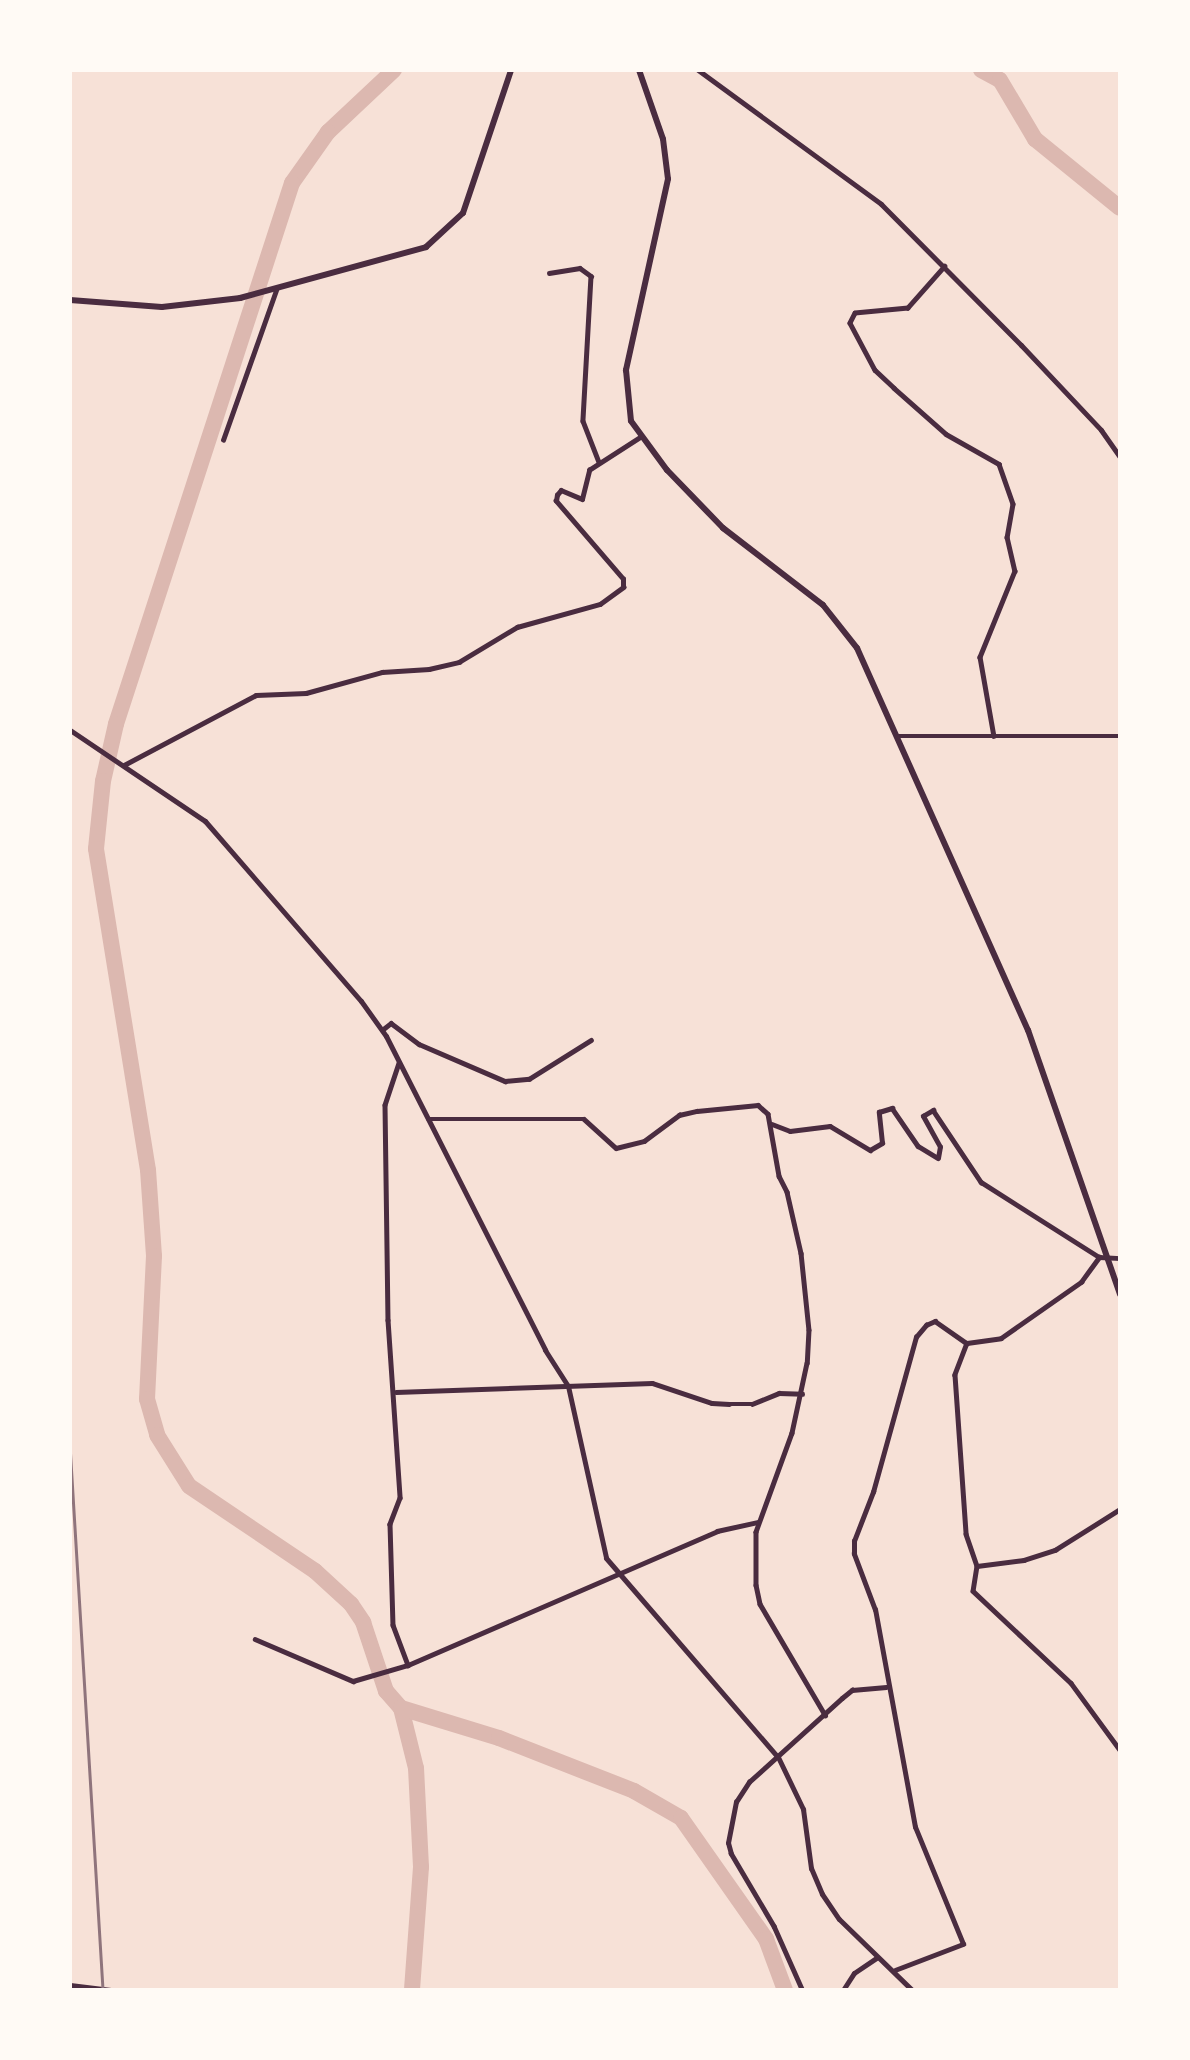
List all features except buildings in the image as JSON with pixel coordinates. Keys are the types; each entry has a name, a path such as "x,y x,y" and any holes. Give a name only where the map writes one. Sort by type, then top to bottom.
{"main road":[{"path":"70,300 162,307 240,298 407,256 453,227 463,213 511,70"},
{"path":"639,70 663,139 667,179 626,370 627,404 640,437 723,528 835,616 857,648 1028,1030 1120,1294"}],"street":[{"path":"698,70 881,204 1087,414 1120,457"},
{"path":"945,267 908,308 855,313 850,323 875,370 894,388 946,434 999,464 1013,504 1007,537 1015,571 980,657 980,678 990,696 994,736"},
{"path":"550,273 580,268 590,276 583,421 599,462"},
{"path":"223,440 274,290"},
{"path":"121,764 256,695 306,693 382,672 429,669 459,662 517,626 600,604 623,587 623,579 556,500 561,490 582,499 589,470 640,437"},
{"path":"70,730 205,821 382,1030 545,1350 568,1386 606,1558 778,1757 803,1809 811,1868 822,1894 876,1958 895,1970 912,1990"},
{"path":"898,736 1120,736"},
{"path":"382,1030 391,1023 419,1044 505,1082 529,1079 591,1040"},
{"path":"399,1062 384,1118 388,1320 396,1392 400,1498 390,1524 393,1625 408,1665"},
{"path":"428,1119 584,1119 615,1148 645,1141 680,1115 697,1111 758,1105 772,1124 779,1175 787,1192 807,1297 808,1352 802,1394 758,1522 756,1585 760,1604 825,1715"},
{"path":"772,1124 790,1131 830,1126 870,1150 883,1143 879,1112 892,1108 918,1146 939,1158 940,1147 923,1116 933,1110 981,1182 1099,1257 1109,1260 1120,1258"},
{"path":"895,1970 963,1944 915,1827 895,1711 886,1687 876,1610 854,1554 854,1541 873,1492 916,1337 935,1321 967,1343 1001,1338 1051,1307 1082,1282 1099,1257"},
{"path":"967,1343 956,1376 966,1534 977,1566 973,1591 983,1604 1038,1649 1071,1684 1120,1750"},
{"path":"396,1392 652,1383 712,1403 752,1404 779,1393 802,1394"},
{"path":"977,1566 1024,1560 1055,1550 1120,1509"},
{"path":"255,1639 343,1680 370,1675 408,1665 717,1531 758,1522"},
{"path":"802,1990 774,1927 740,1873 728,1843 741,1792 852,1690 886,1687"},
{"path":"843,1990 854,1973 876,1958"},
{"path":"70,1985 111,1990"}],"waterway":[{"path":"394,70 328,132 292,183 116,724 103,781 96,849 148,1170 154,1256 147,1399 157,1435 189,1486 315,1571 351,1604 363,1622 386,1691 401,1708 416,1768 421,1867 412,1990"},
{"path":"981,70 1000,80 1035,139 1120,208"},
{"path":"401,1708 499,1738 634,1791 681,1818 766,1939 785,1990"}],"railway":[{"path":"70,1445 103,1990"}]}
